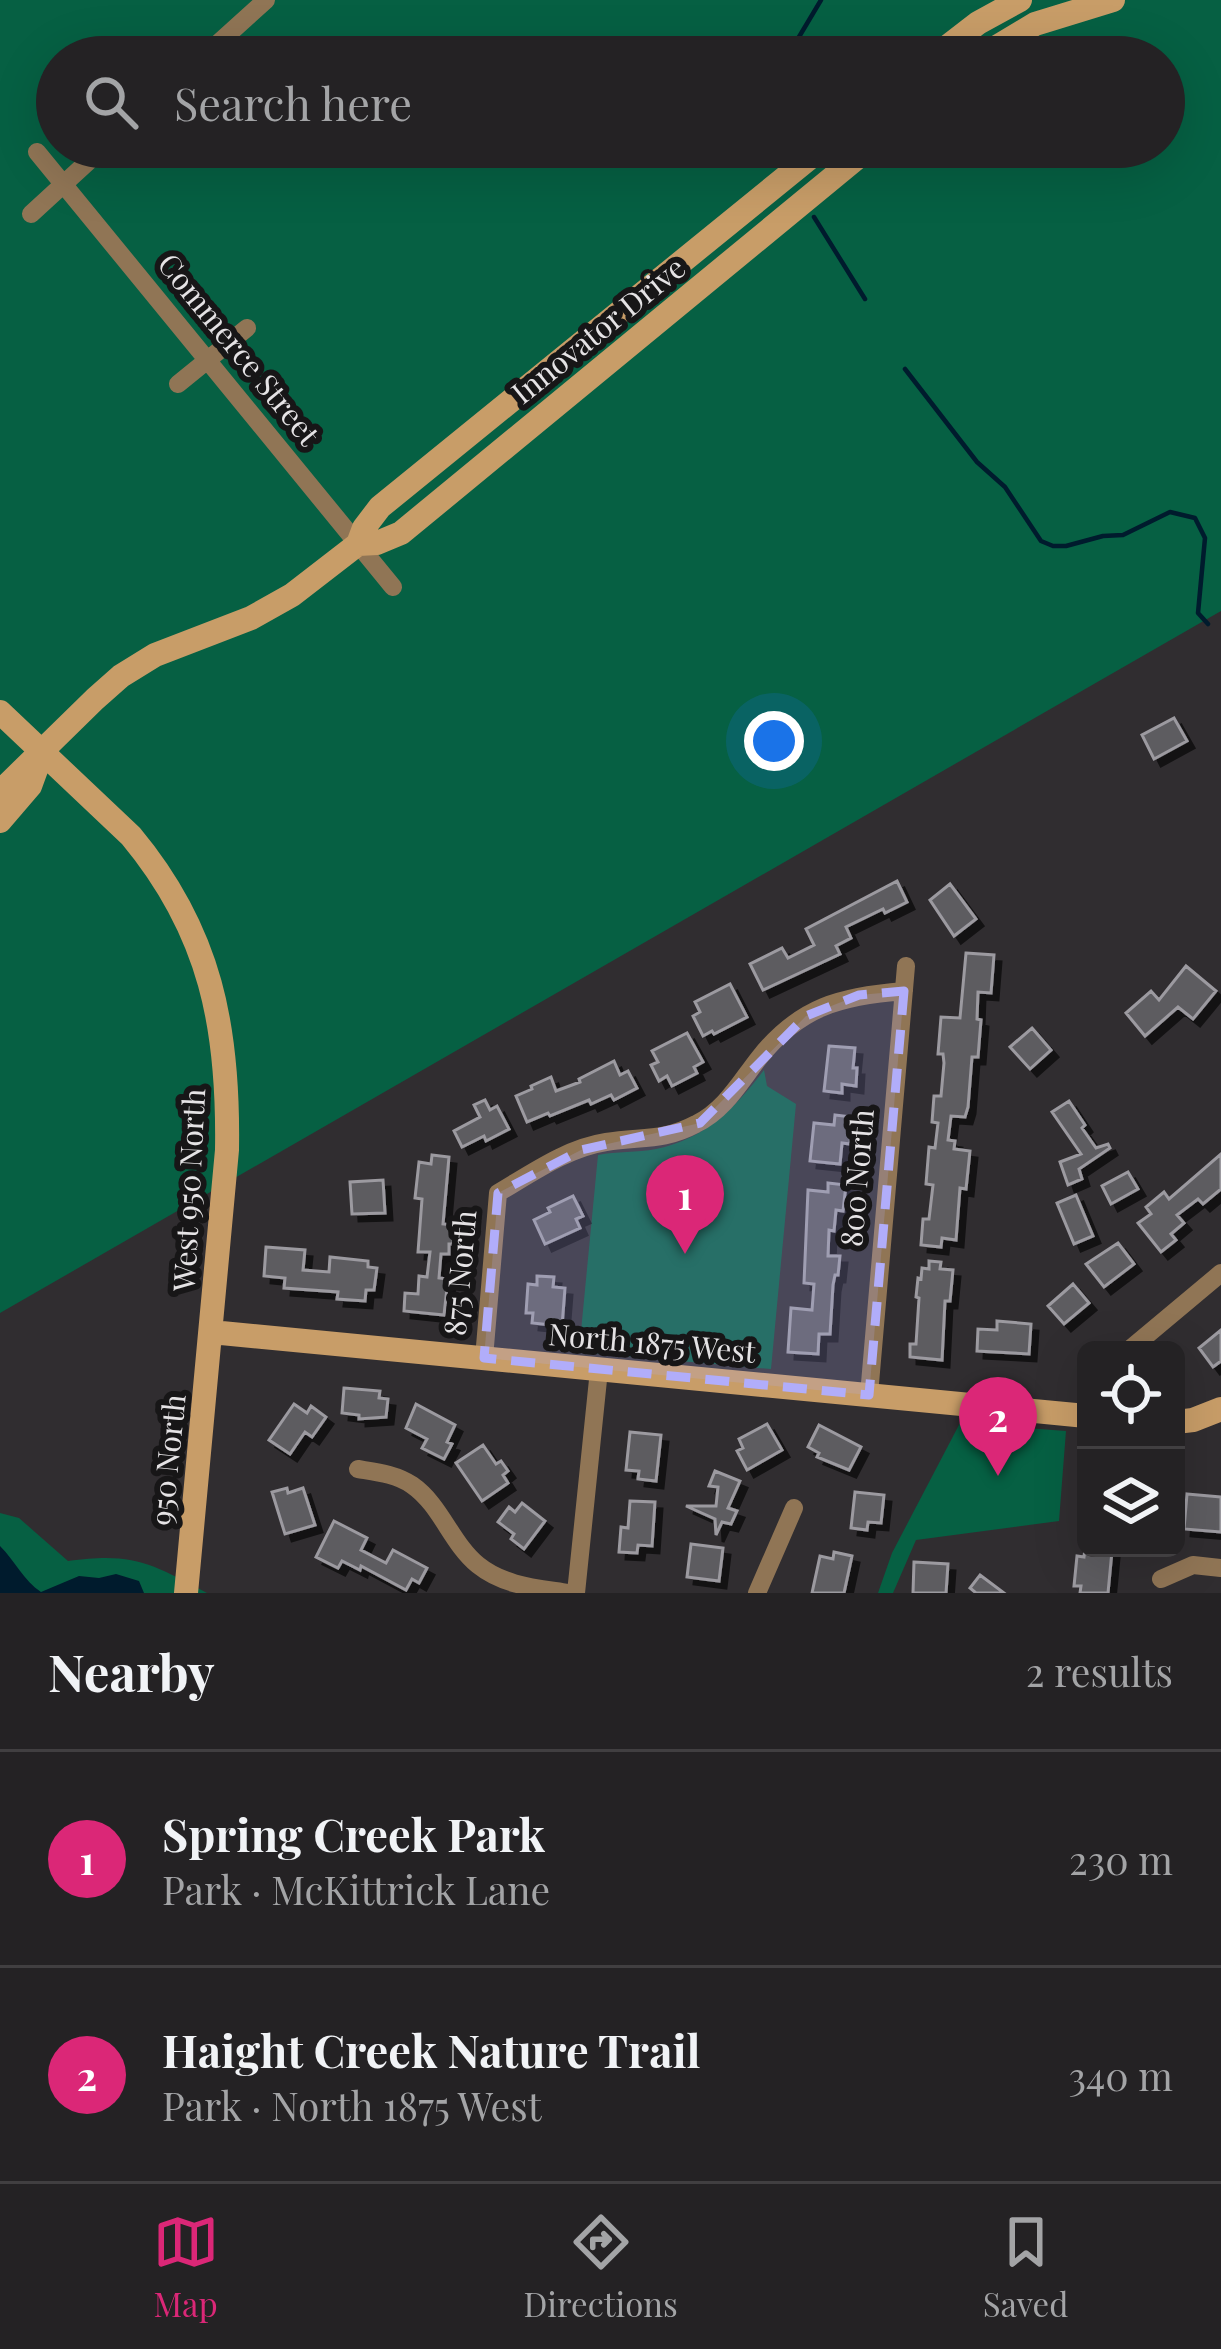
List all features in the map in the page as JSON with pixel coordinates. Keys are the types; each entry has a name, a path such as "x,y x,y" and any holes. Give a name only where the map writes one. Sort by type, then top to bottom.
{"main road":[{"path":"961,36 1020,0"},
{"path":"1016,36 1035,25 1113,0"},
{"name":"Innovator Drive","path":"0,792 94,699 136,666 176,645 234,626 311,581 358,544 368,520 380,507 797,168"},
{"name":"Innovator Drive","path":"358,544 377,543 401,533 845,168"},
{"name":"West 950 North","path":"0,712 147,855 196,942 225,1051 227,1129 212,1332"},
{"name":"Innovator Drive","path":"0,821 29,786 41,753"},
{"name":"North 1875 West","path":"212,1332 1077,1415"},
{"name":"950 North","path":"186,1593 212,1332"},
{"path":"1185,1421 1221,1409"}],"street":[{"path":"226,36 266,0"},
{"name":"Commerce Street","path":"50,168 393,587"},
{"path":"31,214 81,168"},
{"path":"178,384 247,328"},
{"name":"800 North","path":"869,1395 906,966"},
{"name":"875 North","path":"484,1358 498,1193 581,1150 607,1142 648,1140 700,1123 722,1106 782,1034 806,1016 859,994 904,991"},
{"path":"1140,1341 1221,1273"},
{"path":"358,1469 411,1484 429,1500 476,1564 494,1576 518,1585 572,1593 599,1370"},
{"path":"757,1593 794,1508"},
{"path":"1161,1579 1193,1565 1221,1568"}],"highlighted area":[{"path":"904,991 869,1395 484,1358 498,1193 581,1150 700,1123 806,1016 859,995"}],"green space":[{"path":"0,0 1221,0 1221,611 0,1313"},
{"path":"764,1070 767,1086 796,1104 771,1369 579,1352 598,1155 656,1149 689,1138 730,1109"},
{"path":"960,1423 1066,1431 1059,1521 916,1540 893,1593 878,1593 892,1553"},
{"path":"0,1513 19,1518 68,1561 141,1562 207,1593 0,1593"}],"water":[{"path":"0,1546 41,1592 79,1576 116,1574 139,1581 144,1593 0,1593"}],"building":[{"path":"1174,718 1187,741 1154,759 1142,735"},
{"path":"897,881 907,902 846,927 851,938 836,946 840,954 763,990 750,964 782,948 788,958 814,945 806,929"},
{"path":"950,884 976,919 954,936 930,900"},
{"path":"966,953 994,955 991,993 978,992 978,1057 972,1057 968,1107 965,1117 951,1116 948,1140 955,1141 954,1149 970,1151 966,1189 960,1188 956,1240 942,1238 941,1247 921,1245 933,1185 926,1184 929,1147 935,1148 938,1123 932,1122 934,1096 941,1096 944,1063 943,1054 938,1054 941,1017 960,1018"},
{"path":"1186,966 1216,991 1193,1019 1178,1007 1145,1036 1126,1013 1151,991 1159,1000"},
{"path":"730,984 747,1017 703,1036 693,1016 700,1012 695,1002"},
{"path":"1032,1028 1051,1050 1030,1069 1010,1047"},
{"path":"687,1033 703,1062 694,1067 697,1073 672,1086 667,1076 659,1081 651,1065 658,1062 652,1051"},
{"path":"829,1046 855,1048 856,1086 842,1084 842,1093 824,1091"},
{"path":"614,1061 620,1075 628,1071 637,1088 614,1100 611,1095 591,1104 589,1100 527,1122 516,1096 551,1077 556,1091"},
{"path":"485,1100 490,1110 497,1106 509,1129 462,1147 454,1131 480,1117 474,1105"},
{"path":"1069,1101 1096,1148 1108,1144 1110,1148 1079,1169 1082,1179 1068,1185 1060,1162 1081,1154 1052,1112"},
{"path":"835,1115 852,1117 850,1144 842,1143 840,1164 810,1161 814,1123 834,1125"},
{"path":"1221,1154 1221,1189 1203,1204 1198,1199 1177,1215 1184,1223 1171,1234 1176,1240 1161,1252 1138,1223 1151,1214 1146,1207 1164,1192 1169,1199"},
{"path":"432,1155 449,1157 443,1224 454,1225 449,1254 441,1254 439,1278 448,1279 444,1315 404,1311 405,1293 418,1294 419,1276 427,1277 430,1252 418,1252 422,1199 415,1198 419,1162 431,1164"},
{"path":"1128,1172 1138,1189 1111,1204 1102,1186"},
{"path":"383,1180 385,1213 352,1214 350,1182"},
{"path":"828,1183 846,1185 843,1211 836,1210 834,1231 829,1230 828,1256 840,1256 830,1334 819,1334 818,1354 788,1352 791,1308 812,1310 814,1284 804,1283 808,1190 828,1192"},
{"path":"1076,1195 1093,1236 1074,1244 1057,1203"},
{"path":"573,1196 583,1216 576,1219 580,1228 545,1244 534,1220"},
{"path":"1118,1243 1134,1264 1104,1287 1086,1264"},
{"path":"266,1247 305,1250 303,1270 329,1272 330,1257 368,1261 368,1267 377,1268 374,1290 366,1290 365,1301 337,1299 338,1292 284,1288 285,1278 264,1276"},
{"path":"929,1261 941,1262 940,1269 953,1270 950,1301 945,1301 942,1360 910,1357 910,1344 916,1344 918,1278 922,1268 929,1269"},
{"path":"537,1276 554,1277 553,1287 565,1288 562,1326 532,1323 533,1313 526,1313 528,1284 537,1285"},
{"path":"1073,1284 1089,1303 1064,1324 1048,1306"},
{"path":"997,1321 1031,1324 1029,1354 977,1351 978,1329 997,1330"},
{"path":"1221,1330 1221,1361 1213,1367 1199,1348"},
{"path":"344,1388 380,1391 379,1398 388,1399 386,1417 359,1419 359,1415 342,1413"},
{"path":"294,1404 307,1413 311,1406 326,1417 312,1437 305,1432 290,1454 269,1440"},
{"path":"416,1404 455,1425 444,1459 422,1448 427,1439 406,1428"},
{"path":"767,1424 782,1450 747,1470 737,1451 743,1448 739,1439"},
{"path":"819,1425 861,1447 849,1470 817,1457 819,1453 808,1447"},
{"path":"630,1432 661,1435 656,1481 638,1479 639,1471 626,1470"},
{"path":"483,1445 496,1464 501,1461 508,1471 503,1475 508,1483 482,1501 456,1463"},
{"path":"715,1471 740,1481 728,1508 737,1511 731,1524 722,1522 716,1535 715,1519 686,1506 716,1506 718,1487 709,1486"},
{"path":"287,1488 288,1493 303,1488 315,1525 285,1534 272,1492"},
{"path":"855,1492 884,1495 881,1523 868,1522 867,1530 851,1528"},
{"path":"1187,1494 1221,1497 1221,1532 1185,1529"},
{"path":"630,1501 655,1502 652,1546 638,1545 637,1553 619,1552 621,1527 628,1528"},
{"path":"522,1503 545,1521 524,1549 498,1522 509,1507 515,1512"},
{"path":"334,1521 367,1538 361,1550 386,1563 393,1550 427,1568 419,1583 412,1579 406,1590 361,1566 360,1570 342,1561 338,1568 316,1557"},
{"path":"691,1544 723,1548 719,1581 687,1577"},
{"path":"834,1552 852,1556 844,1593 812,1593 820,1556 833,1559"},
{"path":"1077,1556 1111,1557 1108,1593 1080,1593 1081,1586 1074,1586"},
{"path":"914,1562 948,1564 946,1593 913,1593"},
{"path":"980,1575 1004,1593 976,1593 970,1588"}],"waterway":[{"path":"800,36 821,0"},
{"path":"814,217 865,299"},
{"path":"905,369 977,462 1005,487 1041,541 1066,546 1123,535 1170,512 1195,518 1205,538 1198,613 1208,624"}],"place":[{"name":"Spring Creek Park","path":"685,1254"},
{"name":"Haight Creek Nature Trail","path":"998,1476"}]}
